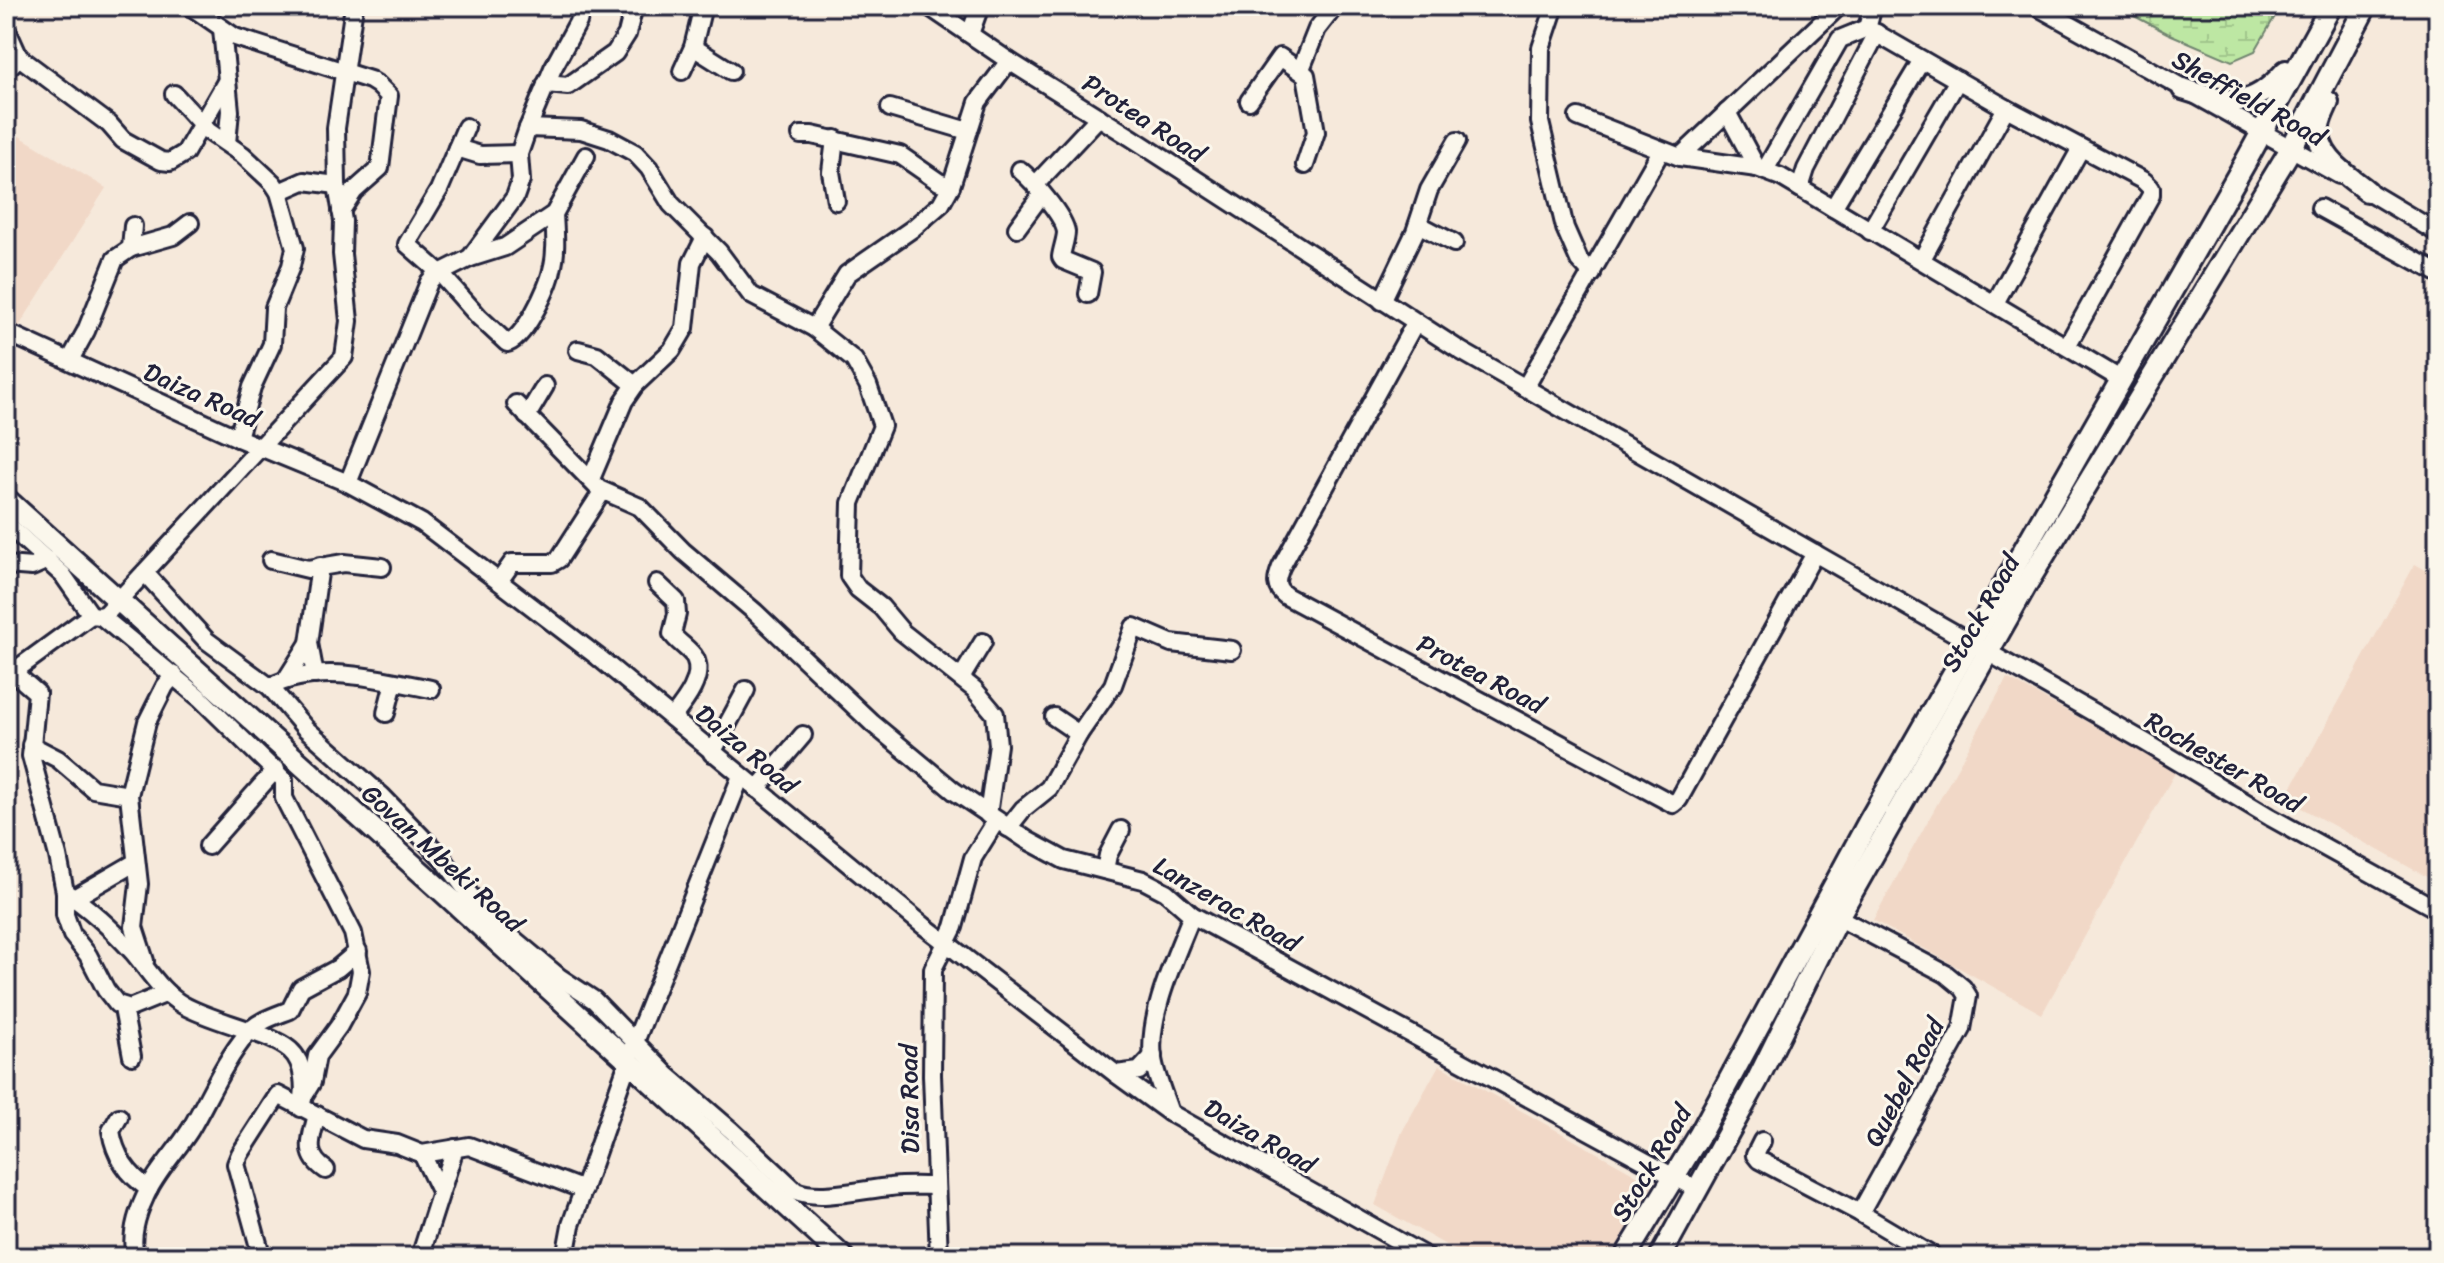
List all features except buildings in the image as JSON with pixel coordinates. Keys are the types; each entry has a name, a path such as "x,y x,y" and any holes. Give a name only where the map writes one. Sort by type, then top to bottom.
{"main road":[{"name":"Stock Road","path":"1625,1257 1830,913 1979,649 2122,380 2331,6"},
{"name":"Stock Road","path":"1979,649 2234,247 2292,147 2366,6"},
{"path":"2183,89 2222,102 2250,100 2270,88 2308,47"},
{"path":"2344,48 2319,127 2321,142 2334,164 2367,191"},
{"name":"Govan Mbeki Road","path":"6,499 843,1257"},
{"name":"Stock Road","path":"1660,1257 1757,1081 1830,913"}],"street":[{"path":"190,6 222,29 255,45 280,49 378,85 389,96 380,168 354,191 341,211"},
{"path":"167,993 135,1007 123,1008 106,990 88,955 72,935 65,915 69,895 35,776 31,745 37,693 10,673 119,601 344,357 349,321 337,185 336,128 354,6"},
{"path":"470,258 515,197 521,180 519,154 528,128 546,84 578,22 582,6"},
{"path":"546,84 568,86 615,53 627,34 634,6"},
{"path":"682,71 693,47 703,6"},
{"name":"Protea Road","path":"928,6 1415,323 1979,649"},
{"path":"970,34 980,6"},
{"path":"1301,69 1317,29 1335,6"},
{"path":"1555,6 1541,48 1540,122 1552,162 1565,228 1579,260 1592,274"},
{"path":"1680,157 1839,6"},
{"path":"1800,188 1806,169 1872,30 1873,6"},
{"name":"Sheffield Road","path":"2036,6 2292,147 2438,233"},
{"path":"1821,25 1840,39"},
{"path":"6,28 19,57 109,124 123,140 155,159 170,162 178,159 189,147 227,80"},
{"path":"222,29 230,111 227,143"},
{"path":"1761,169 1840,39 1872,30 2006,108 2144,181 2152,191 2067,346"},
{"path":"693,47 731,71"},
{"path":"6,70 19,57"},
{"path":"1249,101 1280,57 1301,69 1306,75 1315,123 1315,137 1305,165"},
{"path":"1833,208 1922,60"},
{"path":"814,328 847,274 928,217 941,204 951,186 978,102 1009,61"},
{"path":"1870,231 1958,80"},
{"path":"174,94 201,125 252,162 279,192 293,239 294,257 274,308 272,344 252,387 238,438"},
{"path":"890,108 968,131"},
{"path":"1922,259 2006,108"},
{"path":"1727,112 1761,169"},
{"path":"1017,228 1039,189 1099,117"},
{"path":"1578,117 1680,157 1761,169 1800,188 1922,259 2122,380"},
{"path":"466,127 439,190 407,244 440,273 502,340 512,343 529,319 552,272 556,249 554,214"},
{"path":"528,128 581,130 626,147 644,161 671,204 705,237 751,295 814,328 857,364 882,421 850,507 849,576 902,632 961,678 990,707 997,722 998,821 1023,809 1049,788 1079,734 1116,678 1134,627 1171,643 1232,650"},
{"path":"801,135 835,139 900,155 939,182 951,186"},
{"path":"835,139 831,172 836,201"},
{"path":"1382,301 1418,224 1429,190 1457,141"},
{"path":"457,148 480,155 519,154"},
{"path":"1995,303 2081,148"},
{"path":"1525,388 1661,151"},
{"path":"348,483 429,282 470,258 505,247 554,214 586,156"},
{"path":"1020,170 1039,189 1062,221 1066,232 1063,260 1092,272 1088,294"},
{"path":"279,192 304,181 337,185"},
{"path":"2320,208 2438,273"},
{"path":"502,215 521,236"},
{"path":"70,360 86,331 115,259 131,248 164,240 190,223"},
{"path":"1418,224 1454,243"},
{"path":"131,248 133,226"},
{"path":"500,580 512,563 552,563 559,559 597,486 614,421 635,385 672,350 680,337 688,309 692,263 705,237"},
{"name":"Protea Road","path":"1415,323 1281,567 1276,584 1286,596 1673,804 1679,799 1815,553"},
{"name":"Daiza Road","path":"6,332 238,438 348,483 422,523 500,580 948,944 1116,1074 1170,1113 1427,1257"},
{"path":"578,350 597,355 635,385"},
{"path":"545,386 521,410 597,486"},
{"name":"Lanzerac Road","path":"597,486 635,504 872,723 941,781 998,821 1064,860 1157,886 1192,915 1698,1190"},
{"path":"6,523 48,560 96,616 174,675 276,769 286,782 284,798 351,928 361,971 359,987 339,1026 317,1056 308,1106"},
{"path":"6,565 32,567 48,560"},
{"path":"271,560 303,569 344,563 382,567"},
{"path":"315,675 309,643 320,566"},
{"path":"145,573 206,640 270,687 305,728 382,796 443,859 485,915 559,977 594,1000 667,1075 798,1192 834,1193 893,1186 935,1186"},
{"path":"657,583 676,601 677,614 672,634 692,654 697,664 693,685 672,718"},
{"path":"961,678 983,642"},
{"path":"287,678 309,643"},
{"name":"Rochester Road","path":"1979,649 2438,910"},
{"path":"149,971 134,927 139,889 129,795 147,722 174,675"},
{"path":"270,687 287,678 315,675 357,676 431,689"},
{"path":"386,713 394,682"},
{"path":"712,753 746,690"},
{"path":"1054,717 1079,734"},
{"path":"757,789 803,735"},
{"path":"31,745 58,759 93,789 129,795"},
{"path":"208,846 276,769"},
{"path":"565,1257 568,1234 635,1042 741,776"},
{"name":"Disa Road","path":"939,1257 935,1186 934,964 948,944 973,858 998,821"},
{"path":"1105,870 1108,855 1121,830"},
{"path":"69,895 136,862"},
{"path":"69,895 106,923 167,993 185,1006 290,1051 301,1072 308,1106 311,1152 316,1163 326,1170"},
{"name":"Quebel Road","path":"1830,913 1946,974 1968,996 1962,1029 1860,1213"},
{"path":"1170,1113 1153,1056 1156,1018 1192,915"},
{"path":"136,1257 133,1236 149,1189 189,1131 248,1032 267,1019 292,1009 301,988 338,968 358,951"},
{"path":"123,1008 132,1056"},
{"path":"1116,1074 1139,1071 1153,1056"},
{"path":"258,1257 259,1247 236,1169 237,1158 278,1095 308,1106 363,1139 397,1144 422,1154 469,1146 584,1190"},
{"path":"119,1117 111,1131 115,1148 129,1174 149,1189"},
{"path":"1762,1141 1756,1152 1759,1160 1860,1213 1934,1257"},
{"path":"420,1257 455,1148"},
{"path":"422,1154 440,1191"}],"shaded area":[{"path":"6,128 106,188 18,328 6,323"},
{"path":"2415,564 2438,577 2438,883 2285,799"},
{"path":"2007,678 2176,771 2042,1014 1873,920"},
{"path":"1439,1065 1653,1184 1612,1257 1467,1257 1375,1205 1402,1132"}],"green space":[{"path":"2115,6 2281,6 2255,51 2232,61"}]}
